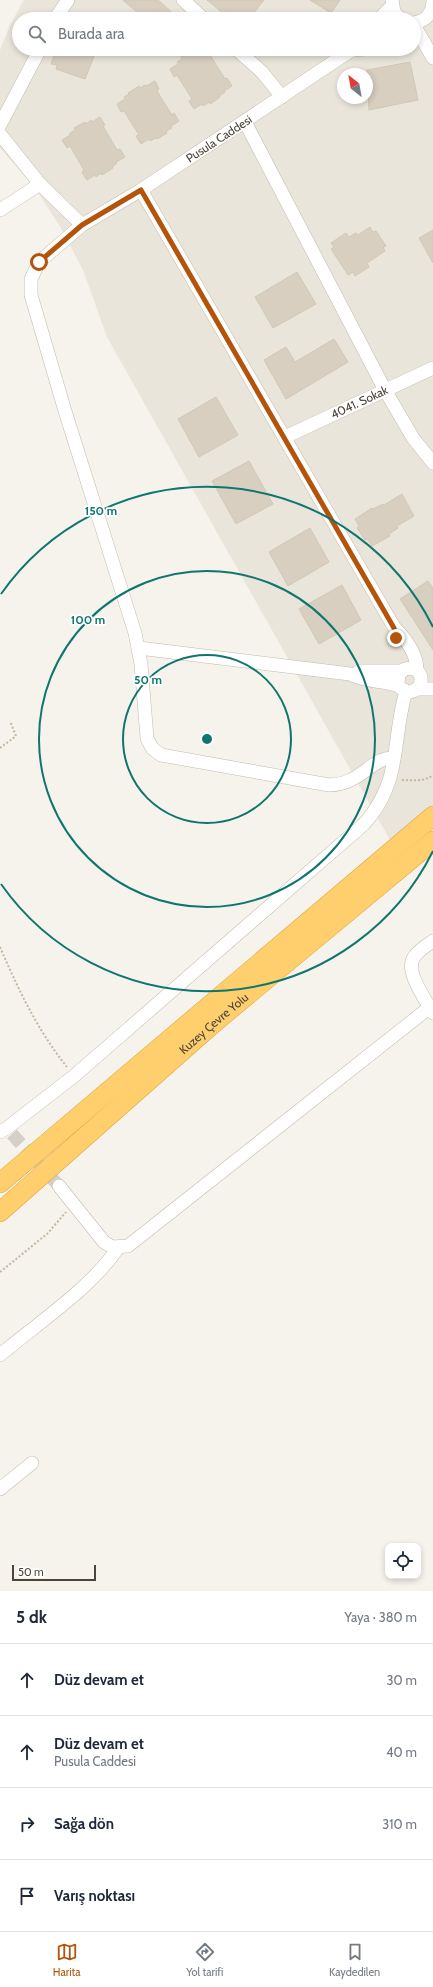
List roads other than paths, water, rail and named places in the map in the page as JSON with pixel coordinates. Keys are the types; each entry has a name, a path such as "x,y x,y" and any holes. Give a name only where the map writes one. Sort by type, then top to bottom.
{"highway":[{"name":"Kuzey Çevre Yolu","path":"0,1183 433,816"},
{"name":"Kuzey Çevre Yolu","path":"0,1212 215,1022 433,841"}],"street":[{"path":"60,12 68,0"},
{"path":"183,0 196,12"},
{"path":"385,12 392,3"},
{"path":"421,20 433,9"},
{"path":"421,37 433,58"},
{"path":"0,125 36,56"},
{"path":"244,56 262,72 282,97"},
{"name":"Pusula Caddesi","path":"346,56 141,190 82,225 39,262 31,279 30,295 65,411 131,618 138,648 147,738 152,748 161,755 329,785 347,783 382,760 394,758"},
{"path":"245,122 385,390 413,438 433,463"},
{"path":"0,134 40,184 82,225"},
{"path":"0,210 40,184"},
{"path":"141,190 394,628 402,635 414,656 417,662 411,671 398,678 408,689"},
{"name":"4041. Sokak","path":"285,437 433,368"},
{"path":"138,648 350,674 356,678 408,689 433,688"},
{"path":"350,674 357,671 411,671 433,674"},
{"path":"6,1131 74,1076 364,824 382,801 391,779 408,689 422,681 411,671"},
{"path":"59,1186 104,1242 118,1248 133,1244 431,1010 413,976 411,968 415,956 433,940"},
{"path":"0,1354 85,1285 106,1264 118,1248"},
{"path":"0,1489 32,1463"}],"tunnel":[{"path":"12,1134 59,1186"}]}
